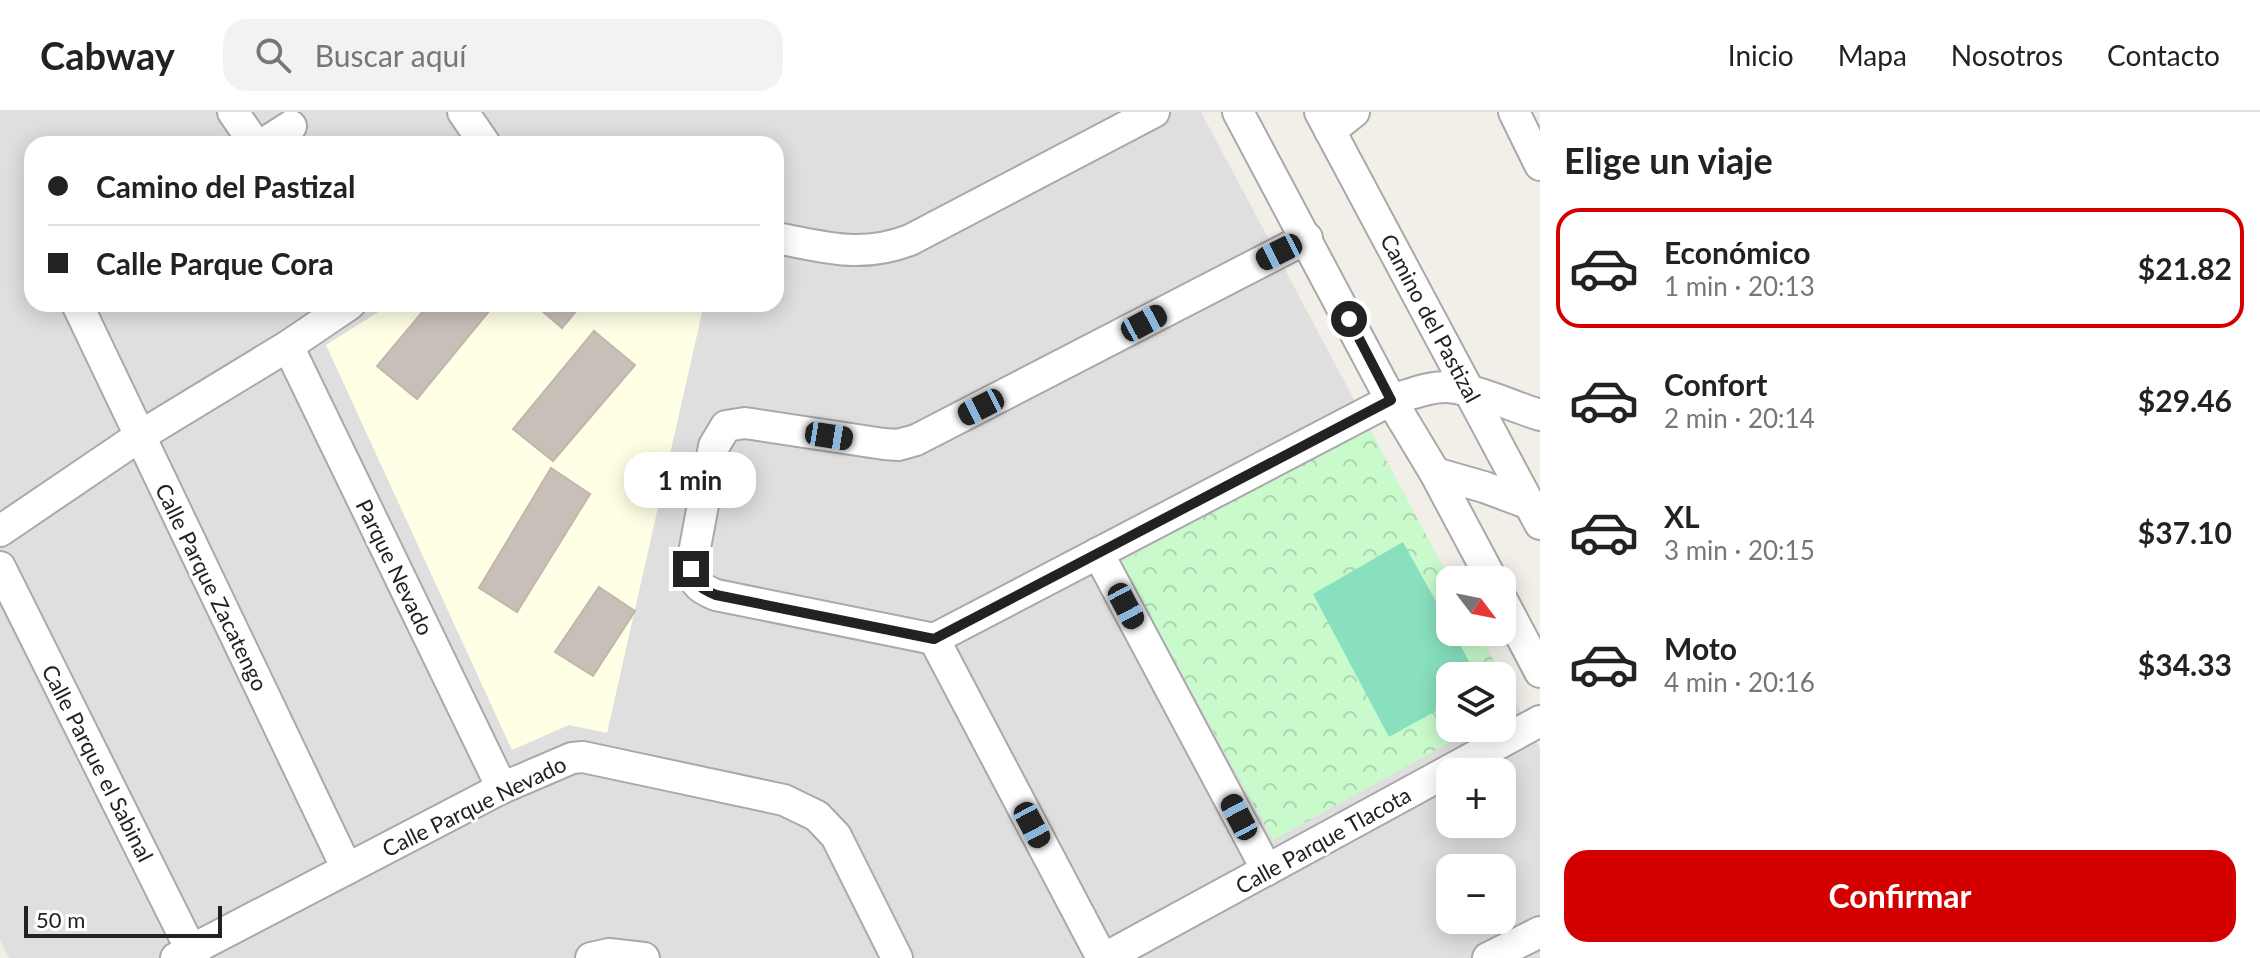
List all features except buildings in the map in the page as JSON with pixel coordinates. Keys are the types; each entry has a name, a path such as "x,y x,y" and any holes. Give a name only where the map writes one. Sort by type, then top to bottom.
{"street":[{"path":"233,112 250,136"},
{"path":"463,112 480,136"},
{"path":"784,239 853,252 890,247 910,240 1154,112"},
{"path":"1238,112 1391,400 1435,473 1485,566"},
{"path":"1325,122 1354,112"},
{"path":"1514,112 1540,165"},
{"name":"Camino del Pastizal","path":"1325,122 1536,512"},
{"path":"275,136 291,126"},
{"path":"1307,238 916,440 898,445 884,444 745,423 733,424 722,430 714,446 691,569 693,579 701,588 716,595 934,639 1391,400 1427,389 1446,387 1540,415"},
{"name":"Calle Parque Zacatengo","path":"81,312 347,869"},
{"path":"0,531 140,436 338,312"},
{"name":"Parque Nevado","path":"288,346 502,788"},
{"path":"1435,473 1484,487 1536,512"},
{"path":"1098,553 1267,870"},
{"name":"Calle Parque el Sabinal","path":"0,567 188,955"},
{"path":"1516,627 1540,672"},
{"path":"934,639 1104,958"},
{"name":"Calle Parque Tlacota","path":"1104,958 1540,721"},
{"name":"Calle Parque Nevado","path":"188,955 502,788 572,758 583,757 784,800 805,808 836,836 897,958"},
{"path":"1488,958 1540,932"},
{"path":"591,958 609,954 644,958"}],"shaded area":[{"path":"0,112 1201,112 1443,566 1436,566 1436,646 1486,646 1494,662 1436,662 1436,742 1516,742 1516,703 1540,748 1540,958 9,958 0,940"},
{"path":"378,312 702,312 607,733 569,725 512,750 326,345"}],"green space":[{"path":"1368,426 1443,566 1436,566 1436,646 1486,646 1494,662 1436,662 1436,742 1451,742 1273,840 1121,562"},
{"path":"1403,542 1436,602 1436,646 1461,646 1469,662 1436,662 1436,711 1389,737 1313,594"}],"route":[{"path":"691,569 693,579 701,588 716,595 934,639 1391,400 1349,319"}]}
